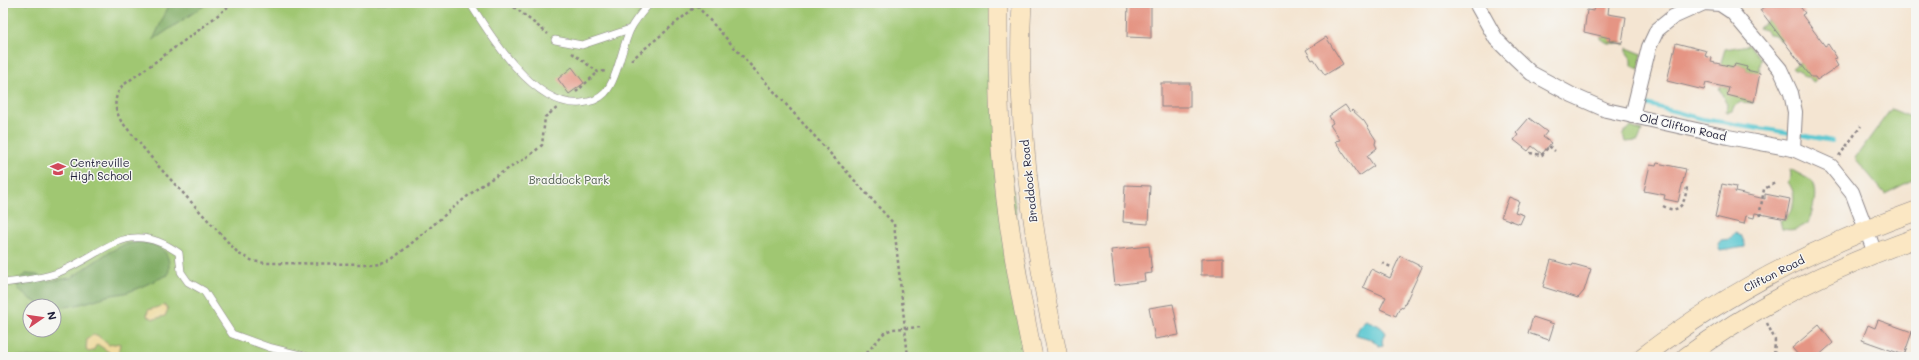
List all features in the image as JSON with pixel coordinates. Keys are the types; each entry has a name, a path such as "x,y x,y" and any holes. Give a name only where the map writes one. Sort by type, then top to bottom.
{"main road":[{"path":"998,3 998,64 1001,150 1016,271 1033,357"},
{"name":"Braddock Road","path":"1022,3 1022,90 1029,186 1037,248 1058,357"},
{"name":"Clifton Road","path":"1643,357 1700,315 1761,279 1866,229 1916,211"},
{"path":"1686,357 1774,301 1875,253 1916,238"}],"street":[{"name":"Old Clifton Road","path":"1476,3 1496,39 1531,73 1572,95 1606,110 1728,137 1793,149 1831,166 1852,192 1875,253"},
{"path":"1632,116 1649,47 1657,30 1673,17 1704,3 1720,4 1732,12 1780,70 1791,94 1795,112 1793,149"}],"lane":[{"path":"470,3 486,29 513,65 541,91 570,104 592,102 606,92 616,70 630,29 650,3"},
{"path":"555,40 582,45 630,29"},
{"path":"3,283 56,274 121,239 147,237 167,245 179,253 181,272 188,282 204,290 232,334 268,347 308,357"}],"path":[{"path":"233,3 199,30 122,86 116,95 115,103 117,113 121,121 160,168 239,254 254,261 265,263 370,264 381,263 392,258 497,174 530,157 542,145 545,117 565,102 598,72"},
{"path":"697,6 894,224 908,357"},
{"path":"1831,166 1861,126"},
{"path":"1530,153 1542,155 1550,146 1555,151"},
{"path":"1761,216 1760,212 1764,189 1775,183"},
{"path":"1663,206 1673,209 1680,207 1685,201 1687,187"},
{"path":"1382,264 1391,267"},
{"path":"1766,321 1775,340 1774,357"},
{"path":"863,357 885,332 904,328 922,327"}],"green space":[{"name":"Braddock Park","path":"3,3 1001,3 998,64 1033,357 3,357"},
{"path":"170,3 208,3 153,40"},
{"path":"1768,20 1783,38 1780,41 1775,35 1769,34 1765,30 1758,28"},
{"path":"1601,36 1610,36 1610,41 1625,44 1608,43 1600,39"},
{"path":"1749,45 1761,59 1759,73 1746,70 1746,67 1735,64 1734,67 1720,66 1725,49"},
{"path":"1627,48 1642,54 1639,69 1632,66 1632,60 1627,53"},
{"path":"1800,62 1817,80 1813,82 1809,77 1805,77 1797,70 1792,68"},
{"path":"1722,85 1729,88 1727,94 1754,102 1741,102 1734,106 1732,111 1726,111 1727,105 1719,88"},
{"path":"1891,109 1916,119 1916,178 1885,194 1855,158"},
{"path":"1631,127 1642,131 1638,141 1625,142 1623,133"},
{"path":"1790,169 1812,181 1815,192 1813,207 1808,223 1793,230 1782,229 1780,220 1785,220 1791,211 1794,201 1793,192 1788,182 1791,176"},
{"path":"137,242 145,243 152,244 163,250 168,260 168,275 128,292 71,306 62,307 62,298 29,298 18,289 18,279 26,274 37,275 48,281 71,278 106,254 123,245"}],"sand":[{"path":"165,305 168,309 165,316 154,319 147,316 148,310"},
{"path":"93,335 97,335 109,345 120,343 118,356 112,356 109,352 97,344 93,351 88,352 86,349 87,339"}],"water":[{"path":"1735,232 1741,235 1745,247 1720,251 1718,244 1721,240 1730,239"},
{"path":"1366,320 1380,326 1384,330 1386,333 1382,341 1383,345 1379,346 1372,340 1356,335 1358,328"}],"building":[{"path":"1128,3 1151,3 1151,38 1127,37"},
{"path":"1595,3 1609,5 1608,14 1626,17 1622,43 1609,41 1610,38 1584,32 1587,10 1594,11"},
{"path":"1769,3 1797,3 1805,13 1802,15 1825,46 1828,44 1837,58 1834,59 1838,66 1817,80 1815,77 1811,77 1760,10"},
{"path":"1326,37 1343,64 1325,75 1314,59 1312,60 1306,50"},
{"path":"1676,43 1707,51 1705,56 1712,58 1711,62 1734,67 1735,64 1747,67 1746,70 1760,73 1754,102 1727,95 1729,88 1706,83 1704,90 1667,81"},
{"path":"572,67 584,83 569,94 558,79"},
{"path":"1161,83 1190,83 1190,107 1161,107"},
{"path":"1345,105 1350,112 1352,110 1364,121 1376,140 1375,144 1377,148 1367,156 1374,166 1359,176 1335,141 1340,140 1330,125 1333,123 1329,116"},
{"path":"1529,118 1547,132 1543,137 1551,143 1542,154 1532,146 1528,151 1514,140 1518,135 1516,133"},
{"path":"1657,163 1686,169 1678,202 1664,199 1665,195 1644,191 1650,165 1656,166"},
{"path":"1722,184 1736,187 1735,192 1765,199 1765,194 1790,199 1786,219 1755,213 1754,218 1746,216 1744,224 1715,217"},
{"path":"1125,185 1150,186 1148,224 1123,222"},
{"path":"1509,197 1519,201 1515,212 1524,215 1520,224 1501,217"},
{"path":"1149,246 1152,273 1144,274 1145,281 1115,285 1111,250"},
{"path":"1400,256 1422,267 1403,308 1400,307 1396,316 1380,309 1386,297 1363,287 1371,269 1390,278"},
{"path":"1223,258 1223,275 1201,275 1201,259"},
{"path":"1551,260 1572,266 1573,264 1591,269 1584,291 1578,298 1543,287"},
{"path":"1173,304 1179,335 1155,339 1149,308"},
{"path":"1533,317 1554,324 1549,340 1528,333"},
{"path":"1878,320 1912,332 1904,355 1862,340 1868,325 1875,328"},
{"path":"1819,325 1833,343 1817,357 1800,357 1792,348"}],"waterway":[{"path":"1646,104 1703,119 1790,133"},
{"path":"1802,135 1832,141"}],"place":[{"name":"Centreville High School","path":"58,169"}]}
